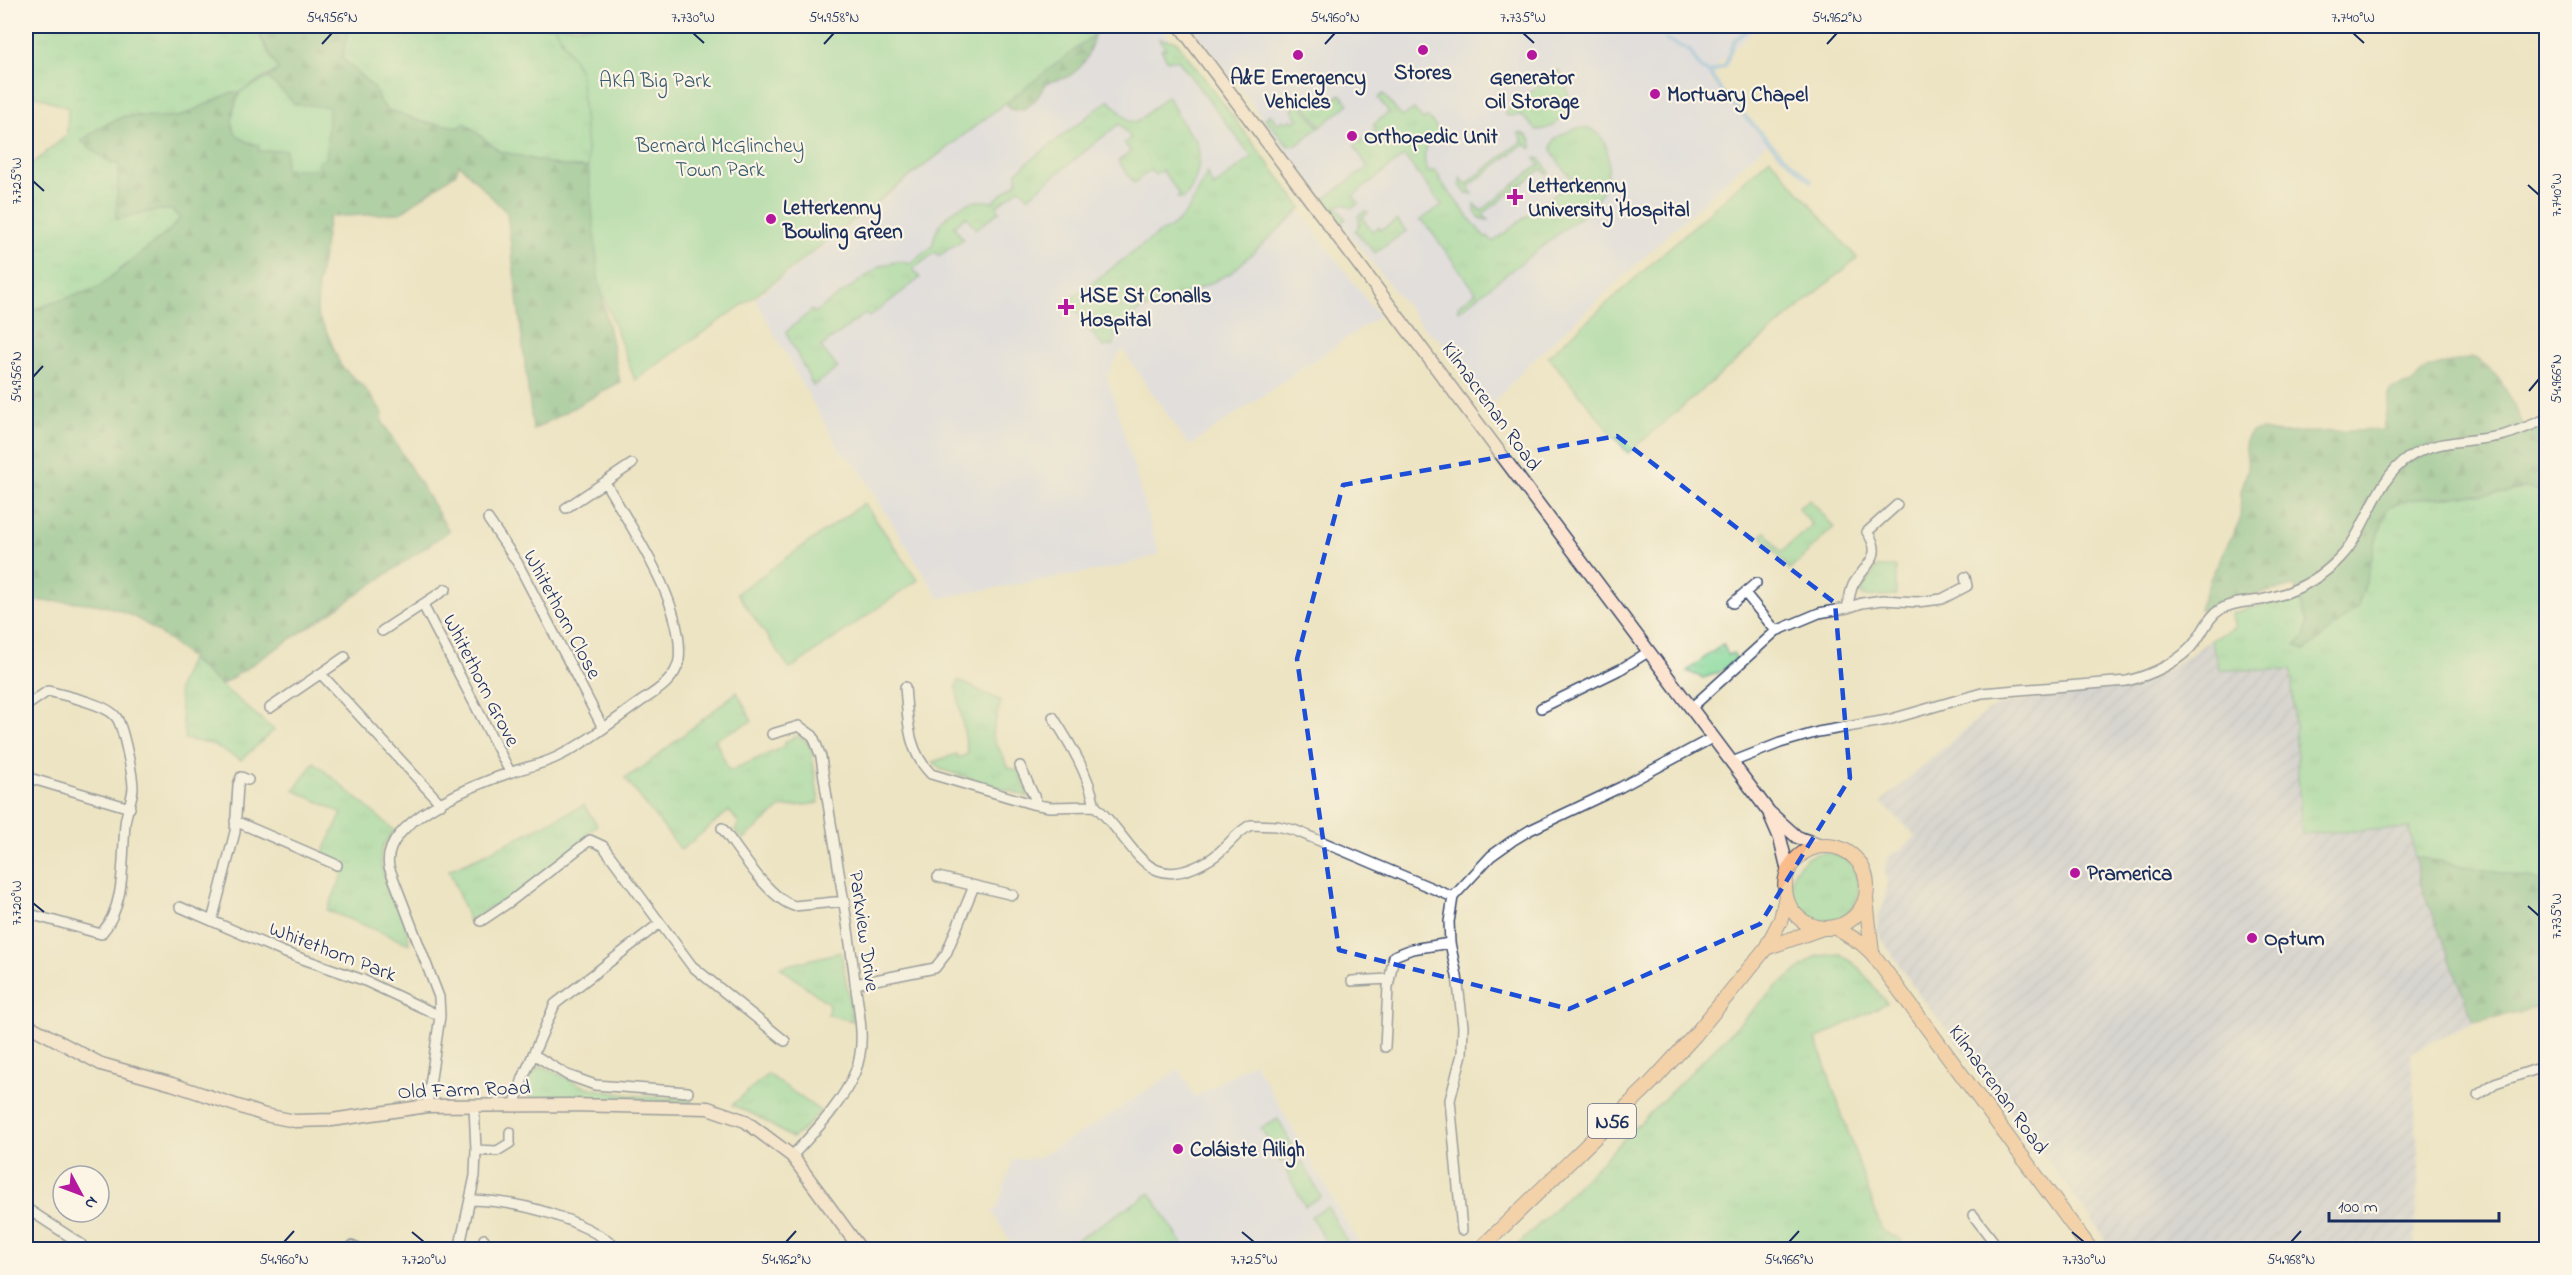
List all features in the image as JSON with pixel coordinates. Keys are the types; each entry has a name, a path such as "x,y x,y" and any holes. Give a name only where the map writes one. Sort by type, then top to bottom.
{"main road":[{"name":"Kilmacrenan Road","path":"1180,26 1769,812 1797,837 1821,846"},
{"name":"Kilmacrenan Road","path":"1769,812 1780,838 1788,871"},
{"path":"1788,871 1799,856 1809,849 1821,846 1845,850 1859,862 1867,879 1866,898 1872,953"},
{"name":"N56","path":"1479,1250 1651,1083 1709,1018 1766,948 1781,919 1788,871"},
{"path":"1786,896 1790,907 1802,920 1829,927 1861,943 1872,953"},
{"path":"1766,948 1854,917 1866,898"},
{"name":"Kilmacrenan Road","path":"1872,953 2091,1250"},
{"name":"Old Farm Road","path":"26,1024 101,1064 265,1115 295,1121 332,1120 427,1106 708,1108 745,1121 792,1156 861,1250"}],"street":[{"path":"1732,762 1780,743 1818,732 1888,720 1982,693 2127,681 2143,677 2179,657 2195,643 2211,618 2221,608 2282,595 2302,587 2322,573 2340,558 2354,541 2388,477 2407,459 2423,449 2440,443 2505,435 2547,419"},
{"path":"566,508 632,464"},
{"path":"603,728 672,677 679,658 675,624 660,580 605,482"},
{"path":"1847,608 1854,585 1874,554 1875,543 1867,532 1897,505"},
{"name":"Whitethorn Close","path":"488,519 517,562 603,728"},
{"path":"1691,708 1776,631 1819,613 1862,603 1883,600 1917,602 1942,599 1967,586 1965,577"},
{"path":"1733,603 1756,583"},
{"path":"382,631 446,589"},
{"path":"1745,593 1776,631"},
{"name":"Whitethorn Grove","path":"423,605 510,772"},
{"path":"1541,708 1621,669 1648,652"},
{"path":"270,708 345,657"},
{"path":"321,674 441,804"},
{"path":"905,687 914,750 920,763 931,774 1038,805 1095,806"},
{"path":"26,706 48,691 109,711 117,717 132,775 130,808 125,821 124,853 114,915 101,934 26,913"},
{"path":"1053,717 1082,766 1095,806 1111,820 1135,852 1160,873 1177,872 1199,865 1220,852 1251,825 1278,826 1336,847 1453,897"},
{"name":"Parkview Drive","path":"772,734 799,726 813,736 821,757 845,901 862,1046 855,1073 821,1124 792,1156"},
{"name":"Whitethorn Grove","path":"387,856 391,845 416,818 510,772 556,757 603,728"},
{"path":"1461,1230 1450,1100 1462,1054 1463,1026 1457,976 1450,943 1449,922 1453,897 1491,856 1512,841 1530,830 1621,787 1712,738"},
{"path":"1020,766 1038,805"},
{"path":"26,777 130,808"},
{"path":"212,921 235,832 238,785 241,777 248,780"},
{"path":"235,821 337,865"},
{"path":"722,828 773,892 786,904 794,906 845,901"},
{"path":"481,921 512,901 590,840 603,846 692,966 785,1041"},
{"name":"Whitethorn Park","path":"387,856 437,988 440,1016 427,1106"},
{"path":"938,877 1012,895"},
{"path":"855,984 935,968 946,954 974,886"},
{"name":"Whitethorn Park","path":"180,907 283,952 363,980 440,1016"},
{"path":"514,1106 555,1004 660,923"},
{"path":"1385,1047 1389,979 1394,956 1412,949 1450,943"},
{"path":"1352,981 1389,979"},
{"path":"533,1054 567,1075 596,1085 688,1092"},
{"path":"2478,1095 2495,1083 2547,1066"},
{"path":"459,1250 470,1200 476,1150 474,1106"},
{"path":"476,1150 497,1151 510,1143 510,1132"},
{"path":"470,1200 515,1204 549,1214 584,1226 622,1250"},
{"path":"26,1208 81,1244"},
{"path":"1973,1215 2000,1250"},
{"path":"481,1250 484,1239"},
{"path":"1981,1250 1993,1241"},
{"path":"347,1250 352,1246 361,1250"}],"highlighted area":[{"path":"1617,436 1835,603 1850,778 1760,924 1569,1009 1339,950 1297,659 1343,485"}],"shaded area":[{"name":"HSE St Conalls Hospital","path":"1105,26 1160,26 1379,316 1189,446 1122,349 1107,375 1159,554 1122,566 939,598 857,466 840,451 755,299"},
{"name":"Letterkenny University Hospital","path":"1192,26 1759,26 1719,62 1709,80 1770,140 1529,364 1494,402 1485,397 1441,341 1426,330 1350,235"},
{"path":"2211,640 2219,670 2291,670 2302,834 2410,828 2419,880 2474,1022 2411,1052 2419,1169 2414,1249 2113,1249 2009,1108 1917,992 1879,935 1877,918 1883,907 1887,888 1885,866 1889,856 1903,849 1916,836 1881,802 1988,710 2003,704 2028,699 2139,684 2161,674"},
{"name":"Coláiste Ailigh","path":"1254,1062 1362,1249 1015,1249 992,1211 997,1208 1013,1159 1037,1158 1180,1069 1195,1097"}],"green space":[{"path":"26,26 264,26 260,36 278,70 240,92 179,117 125,116 102,126 119,164 116,218 158,210 172,210 180,218 168,232 97,288 26,312 26,169 67,135 68,108 26,92"},
{"path":"264,26 349,26 342,58 374,88 379,100 387,110 420,121 459,128 465,123 499,151 561,166 594,168 602,265 602,296 620,382 533,430 507,213 459,164 456,173 400,213 329,217 318,285 317,315 341,366 364,387 383,413 382,421 449,531 221,685 164,636 126,613 90,603 26,601 26,312 97,288 168,232 180,218 172,210 158,210 116,219 119,164 112,164 81,141 102,126 125,116 179,117 230,93 240,92 232,113 247,142 259,145 259,151 286,150 285,168 295,104 268,78 278,70 260,35"},
{"path":"349,26 554,26 580,71 594,168 561,166 499,151 465,123 459,128 429,123 387,110 379,100 374,88 342,58"},
{"name":"Bernard McGlinchey Town Park","path":"554,26 1105,26 758,294 635,380 599,284 580,71"},
{"path":"1097,26 1088,54 1076,71 1066,78 1046,84 1028,107 1010,109 1004,99"},
{"path":"1159,39 1176,41 1302,208 1231,273 1198,289 1137,312 1115,335 1114,345 1103,347 1068,301 1159,233 1176,223 1189,209 1207,173 1213,187 1252,157 1178,60 1167,60 1161,49 1166,49"},
{"path":"1559,70 1569,99 1563,117 1554,125 1537,130 1521,115 1508,116 1504,113"},
{"path":"268,78 295,104 329,107 326,159 318,161 317,169 285,169 286,150 259,151 259,145 240,138 235,132 232,119 240,92"},
{"path":"1341,94 1349,104 1321,126 1303,103 1323,105"},
{"path":"1383,94 1402,117 1414,109 1423,120 1428,117 1441,133 1428,144 1426,149 1427,171 1436,171 1439,179 1485,238 1488,236 1493,242 1573,180 1553,154 1553,143 1561,135 1575,129 1587,128 1596,132 1603,139 1609,161 1608,174 1602,191 1585,213 1459,311 1458,306 1476,292 1424,222 1419,221 1442,205 1404,156 1353,196 1359,203 1352,208 1344,204 1336,206 1346,219 1332,229 1314,206 1368,167 1354,146 1376,129 1373,125 1389,112 1378,98"},
{"path":"1167,96 1186,129 1196,140 1198,147 1199,163 1195,180 1183,199 1177,198 1180,195 1162,170 1155,175 1151,170 1134,183 1118,161 1131,152 1124,143 1131,138 1119,124 1028,197 1020,188 997,206 1000,211 976,229 966,216 954,226 963,239 939,256 936,252 913,269 920,278 869,317 866,313 821,347 838,368 813,386 786,332 812,310 814,313 882,265 900,261 909,264 933,246 939,227 953,211 972,202 992,202 1017,182 1017,172 1028,162 1109,100 1129,121 1136,123"},
{"path":"1300,103 1319,127 1297,145 1288,146 1265,118 1270,114 1278,124 1283,120 1286,123 1291,119 1294,123 1298,119 1292,109"},
{"path":"1518,133 1528,137 1532,148 1530,149 1525,143 1468,187 1473,194 1466,193 1460,185 1460,178 1466,184 1523,140"},
{"path":"1535,158 1540,159 1549,172 1547,175 1542,169 1483,214 1488,220 1481,219 1475,212 1475,204 1481,211 1539,165"},
{"path":"1770,158 1857,258 1628,453 1548,356"},
{"path":"1365,211 1368,213 1362,218 1372,231 1379,227 1381,230 1397,220 1406,231 1375,253 1355,231 1360,224 1358,216"},
{"path":"2472,357 2491,370 2499,379 2511,399 2525,432 2546,426 2546,492 2525,488 2505,493 2408,500 2388,507 2357,608 2305,651 2295,645 2305,637 2307,623 2295,586 2238,598 2207,613 2199,609 2211,577 2240,520 2241,492 2248,468 2245,440 2251,432 2262,430 2279,433 2383,430 2390,389 2411,383 2428,368"},
{"path":"2546,428 2546,876 2544,881 2415,857 2410,828 2302,834 2291,670 2219,670 2211,640 2235,627 2231,613 2300,595 2396,480"},
{"path":"1810,500 1834,527 1790,570 1761,535 1766,532 1781,552 1812,525 1798,508"},
{"path":"864,503 918,580 790,669 737,593"},
{"path":"1877,567 1896,567 1896,595 1865,597 1861,594"},
{"path":"1723,644 1728,655 1733,653 1737,659 1718,673 1703,678 1687,671"},
{"path":"190,659 274,730 241,760 212,744 185,739 178,688"},
{"path":"958,680 1001,701 992,735 1009,768 1018,770 1029,797 940,769 932,762 957,754 958,758 968,754 956,687"},
{"path":"737,692 752,721 715,739 729,771 784,747 785,742 796,736 806,740 811,748 819,803 780,808 743,840 735,831 739,823 729,811 681,850 625,778 643,767"},
{"path":"314,762 395,831 383,846 382,870 403,919 409,944 327,910 343,875 340,872 345,863 323,853 342,813 294,790"},
{"path":"584,805 597,825 587,833 589,836 507,901 490,907 469,921 449,870"},
{"path":"1825,853 1838,856 1849,863 1856,874 1859,887 1856,900 1849,911 1838,918 1825,921 1812,918 1801,911 1794,900 1791,887 1794,874 1801,863 1812,856"},
{"path":"2415,857 2543,881 2546,876 2546,1006 2474,1022 2419,880"},
{"path":"841,952 853,1021 828,1015 829,1004 780,967"},
{"path":"1841,954 1859,968 1887,1003 1816,1039 1882,1231 1902,1240 1902,1249 1514,1249 1776,987 1817,956"},
{"path":"541,1066 576,1083 601,1090 640,1096 692,1099 692,1102 534,1100 525,1093 532,1074"},
{"path":"768,1074 820,1111 805,1128 792,1138 755,1115 732,1105"},
{"path":"1278,1119 1297,1154 1281,1163 1261,1128"},
{"path":"1302,1161 1321,1197 1305,1206 1286,1171"},
{"path":"1150,1193 1186,1249 1062,1249"},
{"path":"1328,1207 1347,1242 1330,1249 1311,1216"}],"waterway":[{"path":"1710,73 1725,66 1734,40 1753,26"},
{"path":"1666,40 1689,50 1701,69 1710,73 1721,91 1776,149 1811,181"}],"place":[{"name":"Stores","path":"1423,50"},
{"name":"A&E Emergency Vehicles","path":"1298,55"},
{"name":"Generator Oil Storage","path":"1532,55"},
{"name":"Mortuary Chapel","path":"1655,94"},
{"name":"Orthopedic Unit","path":"1352,136"},
{"name":"Letterkenny University Hospital","path":"1515,197"},
{"name":"Letterkenny Bowling Green","path":"771,219"},
{"name":"HSE St Conalls Hospital","path":"1066,307"},
{"name":"Pramerica","path":"2075,873"},
{"name":"Optum","path":"2252,938"},
{"name":"Coláiste Ailigh","path":"1178,1149"}],"park label":[{"name":"AKA Big Park","path":"655,80"}]}
